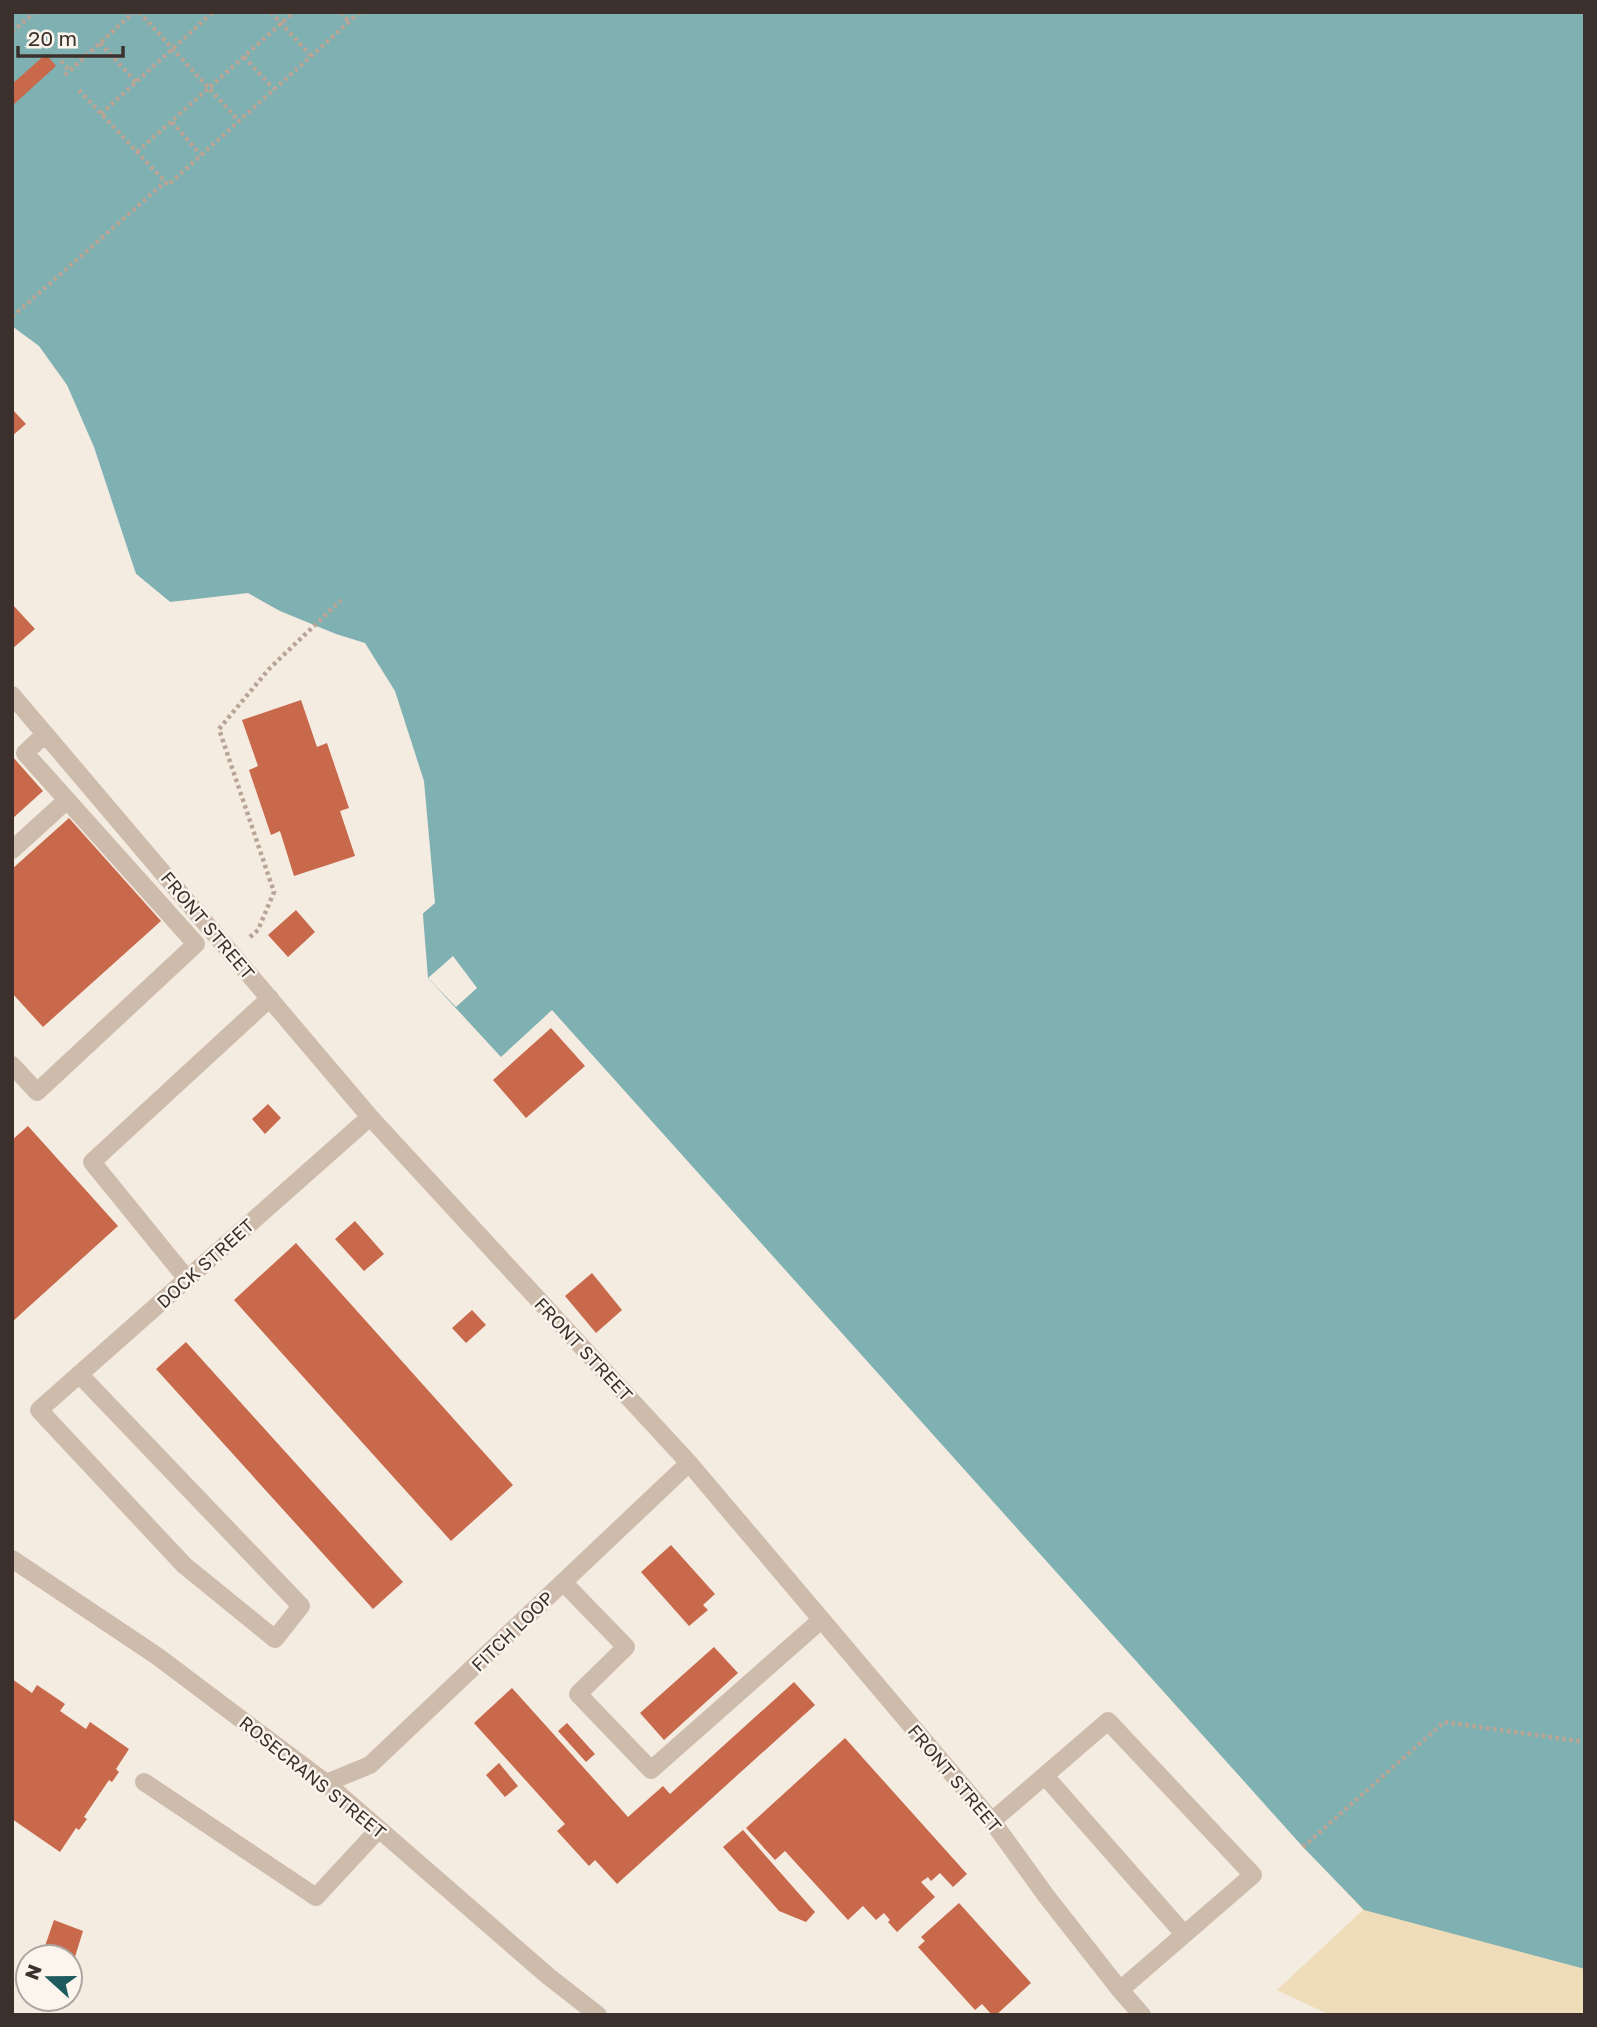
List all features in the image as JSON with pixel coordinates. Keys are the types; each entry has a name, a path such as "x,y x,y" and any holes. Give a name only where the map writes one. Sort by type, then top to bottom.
{"street":[{"name":"FRONT STREET","path":"12,695 370,1117 689,1463 992,1821 1047,1897 1142,2015"},
{"path":"12,1065 37,1092 196,944 25,753 45,734"},
{"path":"12,850 68,800"},
{"path":"187,1279 92,1162 270,998"},
{"name":"DOCK STREET","path":"79,1374 301,1606 275,1639 184,1565 39,1410 79,1374 370,1117"},
{"name":"FITCH LOOP","path":"326,1783 370,1765 689,1463"},
{"name":"ROSECRANS STREET","path":"12,1559 157,1656 326,1783 548,1976 598,2015"},
{"path":"563,1582 626,1647 578,1694 651,1770 821,1620"},
{"path":"992,1821 1108,1721 1253,1875 1120,1990"},
{"path":"1045,1776 1184,1934"},
{"path":"144,1782 316,1897 379,1829"}],"path":[{"path":"12,32 35,12"},
{"path":"65,75 137,12 239,121"},
{"path":"271,12 311,56"},
{"path":"137,152 293,12"},
{"path":"341,12 349,22"},
{"path":"79,90 168,185 360,12"},
{"path":"101,114 210,13"},
{"path":"26,20 31,26"},
{"path":"100,43 136,82"},
{"path":"244,57 274,89"},
{"path":"61,61 70,71"},
{"path":"172,121 201,155"},
{"path":"12,317 165,182"},
{"path":"249,939 258,930 274,892 219,729 269,669 341,600"},
{"path":"1303,1847 1444,1722 1585,1742"}],"sand":[{"path":"1141,1667 1585,1843 1585,2015 1330,2015 1277,1990 1363,1910"}],"water":[{"path":"12,12 1585,12 1585,1969 1364,1910 1303,1847 552,1010 501,1057 428,978 421,890 356,668 255,599 170,602 136,574 70,436 12,363"}],"pier":[{"path":"12,326 39,346 67,385 94,447 136,574 170,602 248,593 280,611 365,643 395,691 424,781 435,903 419,917 417,891 353,670 254,602 169,605 134,576 67,438 12,369"},
{"path":"453,956 477,988 456,1007 428,978"}],"building":[{"path":"46,54 56,66 12,106 12,84"},
{"path":"12,409 26,424 12,436"},
{"path":"12,604 35,629 12,649"},
{"path":"301,700 317,747 327,743 349,808 340,811 355,856 294,876 280,831 271,835 249,770 258,766 242,720"},
{"path":"12,756 43,791 12,819"},
{"path":"69,818 161,921 43,1027 12,993 12,869"},
{"path":"296,910 315,932 288,957 268,935"},
{"path":"551,1028 585,1066 526,1118 493,1080"},
{"path":"268,1104 281,1118 265,1134 252,1119"},
{"path":"28,1126 118,1226 12,1322 12,1140"},
{"path":"355,1221 384,1254 364,1271 335,1239"},
{"path":"296,1243 513,1485 451,1541 234,1300"},
{"path":"592,1273 622,1310 596,1333 565,1296"},
{"path":"472,1310 486,1325 466,1343 452,1328"},
{"path":"186,1342 403,1582 373,1609 156,1369"},
{"path":"671,1545 715,1594 703,1605 708,1610 689,1626 641,1572"},
{"path":"714,1647 738,1673 664,1740 640,1713"},
{"path":"12,1679 32,1693 37,1685 65,1704 60,1711 86,1729 90,1722 129,1749 116,1769 119,1772 112,1782 109,1780 84,1817 87,1819 79,1830 76,1828 60,1852 12,1819"},
{"path":"794,1682 815,1705 617,1884 595,1860 589,1866 557,1831 565,1824 474,1723 512,1688 628,1817 663,1786 670,1794"},
{"path":"567,1723 595,1754 586,1762 558,1731"},
{"path":"845,1738 967,1874 953,1887 940,1873 931,1881 928,1877 921,1882 935,1897 897,1932 884,1913 876,1920 863,1906 848,1920 785,1851 775,1860 746,1828"},
{"path":"499,1763 518,1786 505,1797 486,1775"},
{"path":"743,1830 815,1912 806,1922 779,1911 723,1847"},
{"path":"959,1903 1031,1983 996,2015 992,2015 982,2004 975,2010 918,1947 925,1941 921,1937"},
{"path":"54,1920 83,1931 79,1943 46,1943"}]}
